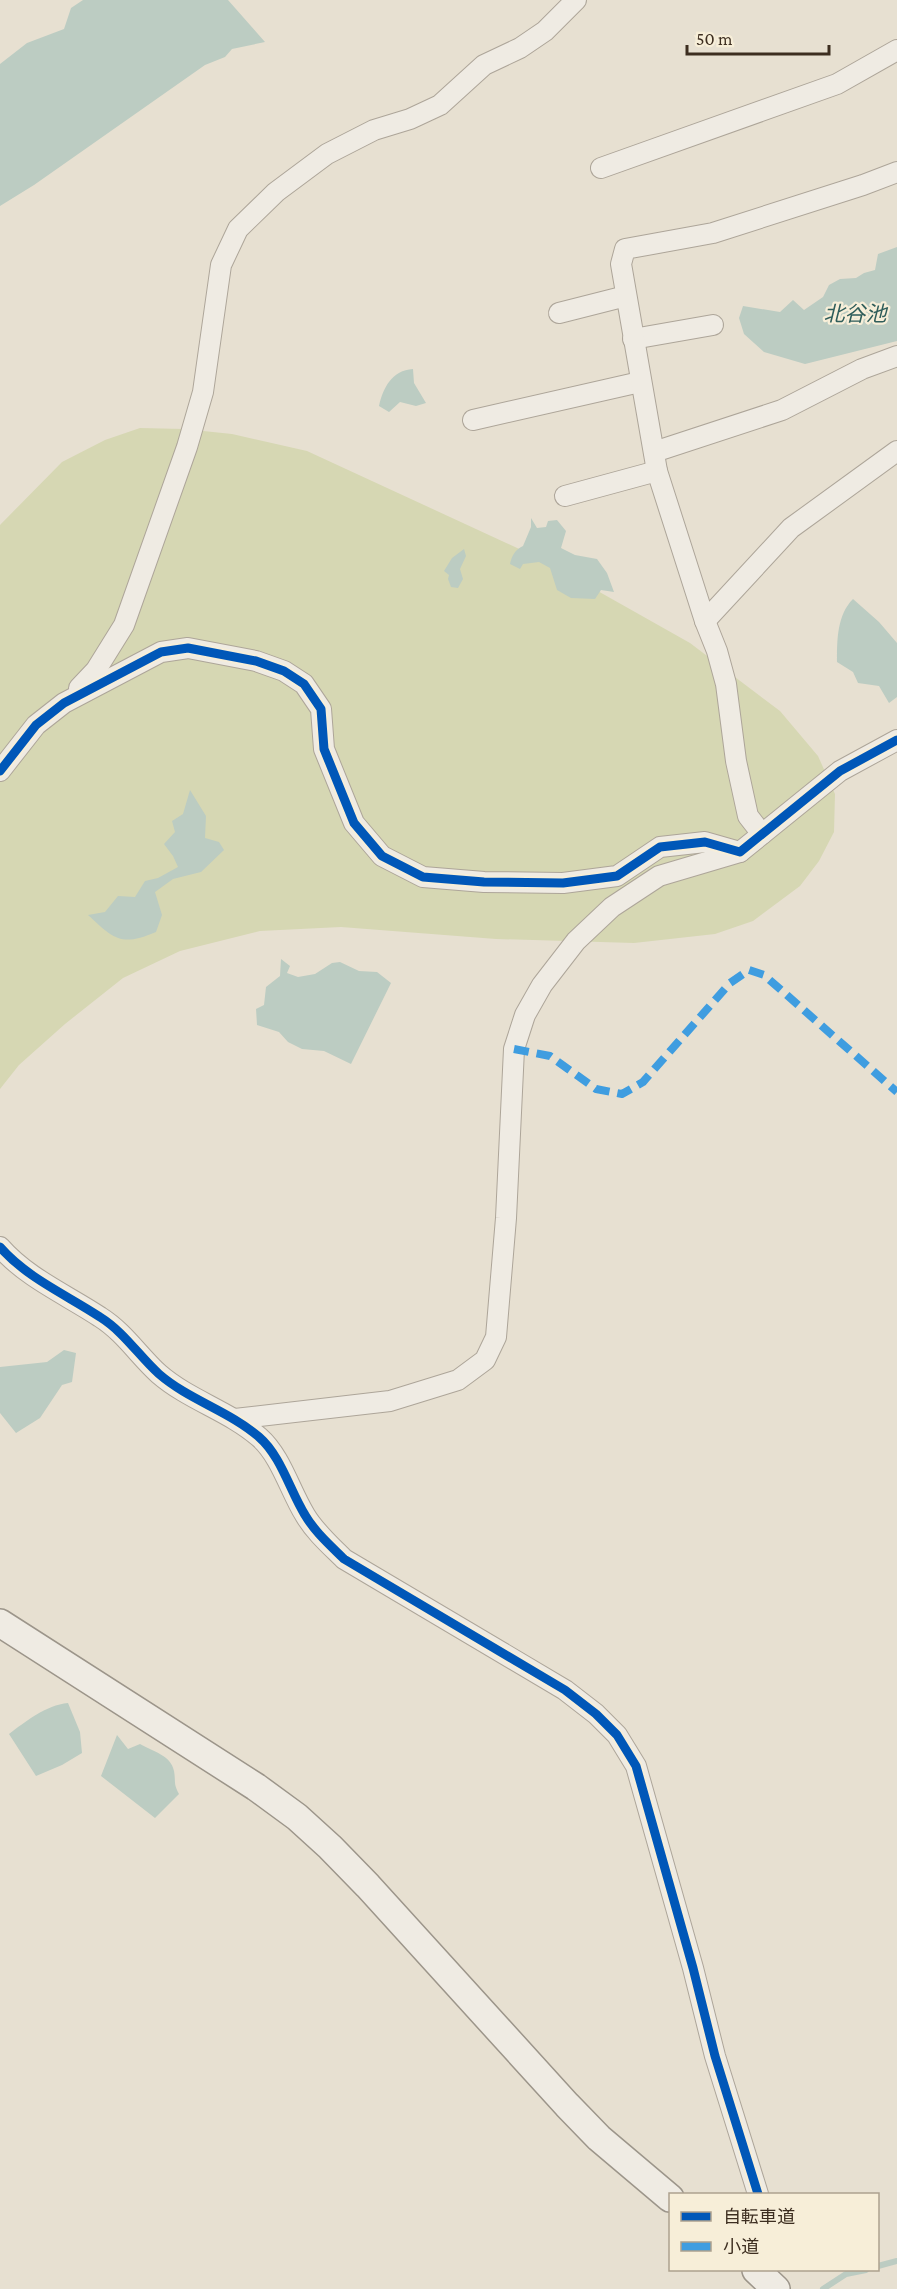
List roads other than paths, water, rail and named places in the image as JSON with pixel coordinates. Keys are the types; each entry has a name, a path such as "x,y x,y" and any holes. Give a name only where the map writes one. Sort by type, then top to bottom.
{"street":[{"path":"0,771 36,725 63,703 96,670 124,625 197,414 203,392 221,265 238,229 276,192 327,154 374,130 410,119 440,105 484,64 520,48 545,32 576,0"},
{"path":"601,168 837,84 897,50"},
{"path":"762,834 748,816 736,761 726,684 656,462 640,382 621,264 626,249 713,233 863,185 897,171"},
{"path":"559,313 626,296"},
{"path":"633,339 713,326"},
{"path":"565,496 656,462 782,410 862,369 897,356"},
{"path":"473,420 640,382"},
{"path":"705,621 791,528 897,451"},
{"path":"63,703 161,652 188,648 256,661 284,671 304,684 321,710 324,749 354,823 382,855 423,876 484,882 563,883 617,876 660,847 705,842 740,852"},
{"path":"235,1419 390,1401 458,1380 485,1360 496,1337 506,1218 514,1048 525,1016 542,985 576,941 612,907 659,876 740,852 840,771 897,740"},
{"path":"0,1247 28,1273 103,1319 132,1344 159,1374 184,1392 235,1419 261,1438 274,1455 305,1515 320,1537 344,1559 565,1690 596,1714 617,1735 636,1766 693,1968 715,2056 759,2193"},
{"path":"0,1623 256,1787 297,1817 360,1878 567,2105 624,2160 669,2197"},
{"path":"757,2271 778,2289"},
{"path":"778,2271 778,2289"}],"water":[{"path":"83,0 228,0 265,42 232,49 225,57 205,65 34,185 0,206 0,64 27,43 64,29 71,8"},
{"name":"北谷池","path":"897,247 897,341 805,364 764,352 744,334 739,318 743,306 780,312 793,300 804,310 823,297 829,285 840,279 856,278 875,270 878,254"},
{"path":"413,369 414,383 426,403 416,406 400,402 389,412 379,406 386,387 394,376"},
{"path":"531,518 537,528 546,527 548,521 557,520 566,531 561,548 575,555 597,559 607,573 614,592 601,590 595,599 571,598 557,590 550,568 539,562 523,564 520,569 510,564 514,553 523,546 531,527"},
{"path":"464,549 466,556 460,569 463,579 458,588 451,587 449,575 444,571 452,558"},
{"path":"853,599 879,622 897,643 897,697 889,703 879,686 858,683 853,672 837,662 841,620"},
{"path":"190,790 206,816 205,838 219,842 224,850 201,872 173,879 155,892 162,915 156,932 126,940 112,935 88,915 105,912 118,896 135,897 145,881 158,878 178,867 164,844 175,832 172,821 183,814"},
{"path":"281,959 290,966 287,973 298,977 315,974 332,963 340,962 359,971 377,972 391,983 351,1064 324,1051 302,1049 288,1042 279,1032 257,1025 256,1009 264,1005 266,987 280,976"},
{"path":"64,1350 76,1353 72,1382 62,1385 40,1418 16,1433 0,1413 0,1367 47,1362"},
{"path":"68,1703 80,1732 82,1753 36,1776 9,1734 44,1711"},
{"path":"117,1735 128,1749 140,1744 165,1757 172,1766 179,1794 155,1818 101,1776"}],"waterway":[{"path":"879,2266 897,2261"},
{"path":"823,2289 846,2274 861,2271"}]}
